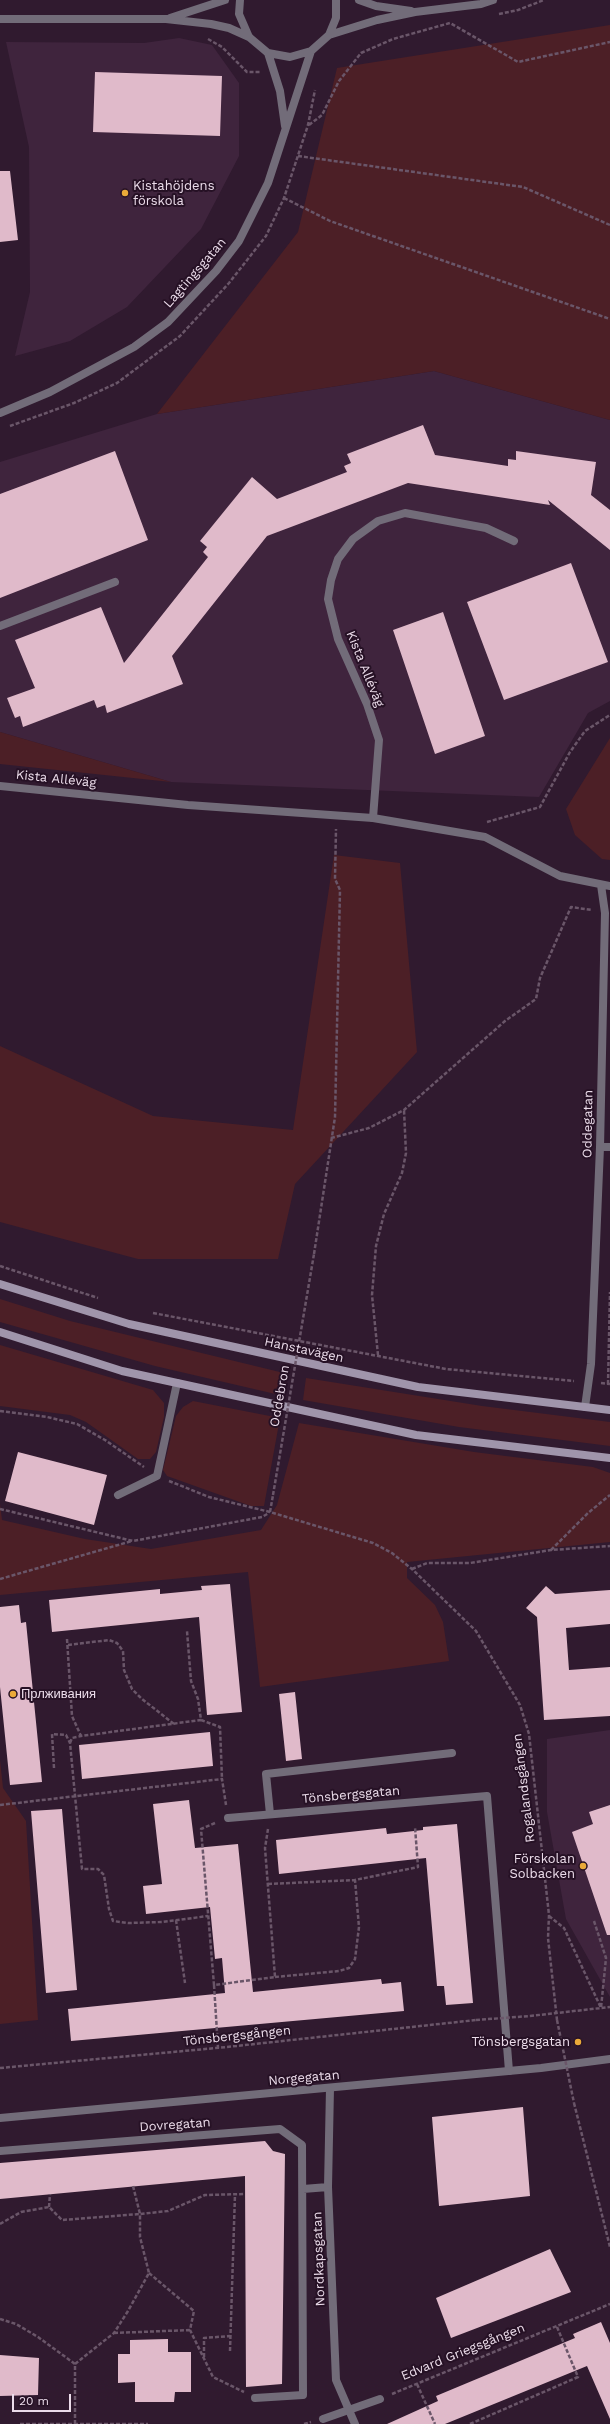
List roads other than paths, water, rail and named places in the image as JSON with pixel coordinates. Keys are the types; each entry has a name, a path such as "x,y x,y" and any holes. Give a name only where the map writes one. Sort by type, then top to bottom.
{"main road":[{"name":"Hanstavägen","path":"0,1284 129,1324 418,1387 610,1410"},
{"path":"0,1332 122,1371 416,1435 610,1458"}],"street":[{"path":"166,19 225,0"},
{"path":"240,0 239,14 249,37"},
{"path":"0,19 166,19 211,24 228,28 249,37 268,53 290,57 311,52 328,35 336,18 336,0"},
{"path":"359,0 376,6 415,12"},
{"path":"328,35 377,20 415,12 453,9 493,0"},
{"name":"Lagtingsgatan","path":"0,413 50,392 134,347 168,322 190,300 239,241 268,183 311,52"},
{"name":"Lagtingsgatan","path":"268,53 275,72 286,129"},
{"name":"Kista Alléväg","path":"373,818 379,740 367,704 338,639 328,599 331,580 338,559 353,539 359,534 378,521 405,513 486,528 514,541"},
{"path":"0,626 115,582"},
{"name":"Kista Alléväg","path":"0,786 188,805 336,814 373,818 485,837 560,876 610,886"},
{"name":"Oddegatan","path":"586,1407 591,1364 600,1147 604,913 601,885"},
{"path":"600,1147 610,1147"},
{"path":"118,1495 157,1476 177,1383"},
{"path":"270,1814 266,1774 452,1753"},
{"name":"Tönsbergsgatan","path":"228,1818 487,1796 509,2071"},
{"name":"Norgegatan","path":"0,2118 509,2071 610,2059"},
{"name":"Nordkapsgatan","path":"330,2088 328,2187 336,2380 355,2424"},
{"name":"Dovregatan","path":"0,2151 280,2129 302,2145 303,2395 255,2398"},
{"path":"303,2189 328,2187"},
{"path":"323,2418 380,2399"}],"place":[{"name":"Kistahöjdens förskola","path":"125,193"},
{"name":"Прлживания","path":"13,1694"},
{"name":"Förskolan Solbacken","path":"583,1866"},
{"name":"Tönsbergsgatan","path":"578,2042"}]}
